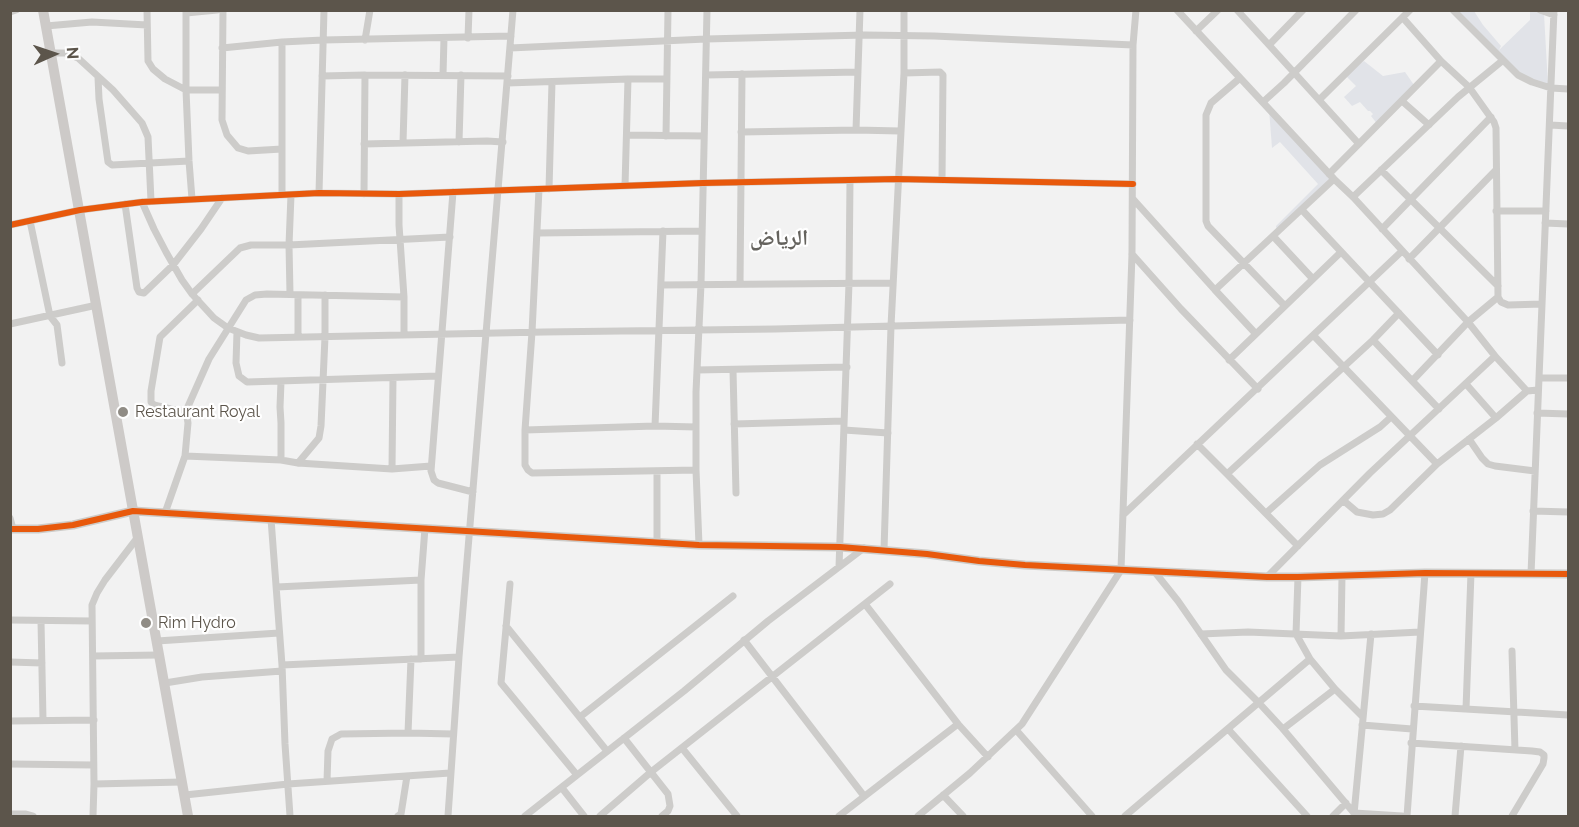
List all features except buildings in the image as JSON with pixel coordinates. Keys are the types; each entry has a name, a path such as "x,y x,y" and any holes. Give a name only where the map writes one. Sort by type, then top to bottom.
{"main road":[{"path":"43,10 188,816"}],"street":[{"path":"10,12 16,10"},
{"path":"147,10 148,61 153,69 165,79 186,90 222,90"},
{"path":"192,199 186,90 186,12 217,10"},
{"path":"223,10 222,120 227,135 238,148 248,151 282,149"},
{"path":"319,193 324,10"},
{"path":"365,40 370,10"},
{"path":"468,38 469,10"},
{"path":"448,816 459,657 513,10"},
{"path":"666,136 668,10"},
{"path":"699,545 696,427 707,10"},
{"path":"856,130 860,10"},
{"path":"884,550 892,283 904,10"},
{"path":"918,816 1017,731 1121,570 1132,254 1133,45 1136,10"},
{"path":"1177,10 1468,322 1527,391"},
{"path":"1196,31 1218,10"},
{"path":"1237,10 1359,144"},
{"path":"1290,10 1297,17"},
{"path":"1269,45 1303,10"},
{"path":"1263,102 1294,74 1356,10"},
{"path":"1319,100 1410,10"},
{"path":"1453,10 1518,75 1551,88 1569,89"},
{"path":"1531,574 1554,13 1540,10"},
{"path":"1403,18 1441,61 1469,87 1491,117 1496,128 1498,297 1508,305 1542,304"},
{"path":"46,26 92,22 147,25"},
{"path":"510,48 860,35 1133,45"},
{"path":"222,48 323,40 511,36"},
{"path":"443,75 444,38"},
{"path":"282,42 282,195"},
{"path":"51,53 66,53 78,58 113,90 142,123 148,137 151,201"},
{"path":"1215,290 1302,210 1359,144 1441,61"},
{"path":"1353,197 1469,87 1503,61"},
{"path":"706,75 858,72"},
{"path":"903,73 940,72 943,75 942,180"},
{"path":"740,284 742,74"},
{"path":"364,194 365,75"},
{"path":"403,143 405,75"},
{"path":"322,76 461,75 552,82 667,79"},
{"path":"459,142 461,75"},
{"path":"98,77 108,162 112,165 189,161"},
{"path":"1240,78 1211,103 1206,115 1205,213 1208,226 1285,306"},
{"path":"625,186 628,79"},
{"path":"549,189 552,82"},
{"path":"1402,101 1429,125"},
{"path":"1382,229 1491,117"},
{"path":"1550,125 1569,126"},
{"path":"741,132 900,131"},
{"path":"627,135 704,136"},
{"path":"364,144 503,142"},
{"path":"1381,170 1498,286"},
{"path":"1409,259 1496,170"},
{"path":"10,225 80,210 151,201 319,193 399,194 703,183 897,179 1133,184"},
{"path":"839,567 847,367 850,180"},
{"path":"539,189 525,465 532,473 696,470"},
{"path":"453,192 431,466 432,476 438,483 473,492"},
{"path":"399,194 404,335"},
{"path":"291,195 289,245 298,337"},
{"path":"125,204 137,288 139,292 144,293 173,265 222,198"},
{"path":"1133,199 1256,334"},
{"path":"142,202 173,265 195,297 214,318 228,328 259,338 1130,320"},
{"path":"1302,210 1438,355"},
{"path":"1496,211 1546,211"},
{"path":"30,221 50,315 57,325 62,363"},
{"path":"1545,223 1569,224"},
{"path":"655,426 663,231"},
{"path":"537,233 702,231"},
{"path":"1273,236 1313,279"},
{"path":"186,411 154,405 151,402 160,337 240,248 251,245 450,237"},
{"path":"1124,515 1402,251"},
{"path":"1229,360 1341,252"},
{"path":"1132,254 1258,389"},
{"path":"661,285 892,283"},
{"path":"165,513 185,456 188,423 186,411 209,359 246,300 255,295 404,297"},
{"path":"298,463 319,438 321,426 326,295"},
{"path":"1412,381 1468,322 1498,297"},
{"path":"10,324 97,305"},
{"path":"1227,474 1373,340 1399,313"},
{"path":"237,332 236,363 239,376 247,382 438,376"},
{"path":"1314,336 1437,464"},
{"path":"1373,340 1439,409"},
{"path":"1267,577 1370,473 1496,356"},
{"path":"697,370 847,367"},
{"path":"733,370 736,493"},
{"path":"392,469 393,378"},
{"path":"1539,378 1569,378"},
{"path":"281,382 281,460"},
{"path":"1466,384 1496,418"},
{"path":"1344,501 1357,512 1373,515 1383,514 1390,510 1437,464 1527,391 1538,390"},
{"path":"1537,413 1569,414"},
{"path":"1266,513 1320,465 1391,417"},
{"path":"734,424 844,421"},
{"path":"525,430 696,427"},
{"path":"844,430 888,433"},
{"path":"1469,439 1488,464 1535,471"},
{"path":"1197,444 1298,546"},
{"path":"185,456 281,460 392,469 431,466"},
{"path":"657,471 657,542"},
{"path":"10,518 12,529 38,529 73,525 134,511 699,545 864,548 1025,565 1267,577 1425,573 1569,574"},
{"path":"1533,511 1569,512"},
{"path":"271,519 290,816"},
{"path":"421,658 421,580 425,528"},
{"path":"93,816 92,605 105,580 138,537"},
{"path":"525,816 744,640 864,548"},
{"path":"1154,571 1226,670 1283,729 1354,815"},
{"path":"1407,816 1425,573"},
{"path":"1466,709 1471,573"},
{"path":"1341,636 1342,576"},
{"path":"1298,578 1296,634 1310,659 1362,721 1412,729"},
{"path":"277,587 421,580"},
{"path":"510,584 501,682 577,775"},
{"path":"600,816 651,772 890,584"},
{"path":"580,717 734,596"},
{"path":"865,604 958,724 988,757"},
{"path":"10,620 92,621"},
{"path":"41,621 43,720"},
{"path":"506,626 607,752"},
{"path":"1202,634 1248,632 1341,636 1420,632"},
{"path":"157,641 279,633"},
{"path":"1354,815 1371,634"},
{"path":"744,640 864,796"},
{"path":"1512,651 1515,750"},
{"path":"93,656 159,655"},
{"path":"165,682 282,668 459,657"},
{"path":"408,733 411,659"},
{"path":"1125,816 1310,659"},
{"path":"10,662 42,663"},
{"path":"1283,729 1335,689"},
{"path":"1414,706 1569,715"},
{"path":"10,721 94,720"},
{"path":"839,816 958,724"},
{"path":"1228,729 1307,816"},
{"path":"1017,731 1092,816"},
{"path":"327,781 328,751 332,739 341,734 453,734"},
{"path":"624,738 668,794 670,800 668,812 662,816"},
{"path":"1411,743 1540,752 1544,755 1543,764 1512,816"},
{"path":"1455,816 1461,746"},
{"path":"682,748 737,816"},
{"path":"10,764 93,765"},
{"path":"184,795 288,784 450,773"},
{"path":"398,816 401,814 407,776"},
{"path":"94,784 182,782"},
{"path":"562,788 584,816"},
{"path":"943,795 963,816"},
{"path":"1333,816 1346,803"},
{"path":"10,814 33,816"},
{"path":"1354,815 1402,816"}],"sand":[{"path":"1457,11 1474,11 1501,46 1499,50 1530,20 1530,11 1544,14 1548,85 1523,77"},
{"path":"1364,61 1383,76 1405,72 1414,85 1378,125 1371,116 1373,114 1360,102 1352,106 1344,97 1356,86 1345,75"},
{"path":"1269,109 1333,177 1277,232 1276,226 1318,184 1280,142 1272,148"}],"cycle path":[{"path":"10,225 80,210 142,202 319,193 399,194 703,183 897,179 1133,184"},
{"path":"10,529 73,525 133,511 699,545 840,547 1025,565 1267,577 1425,573 1568,574"}],"place":[{"name":"Restaurant Royal","path":"123,412"},
{"name":"Rim Hydro","path":"146,623"}],"district":[{"name":"الرياض","path":"779,238"}]}
